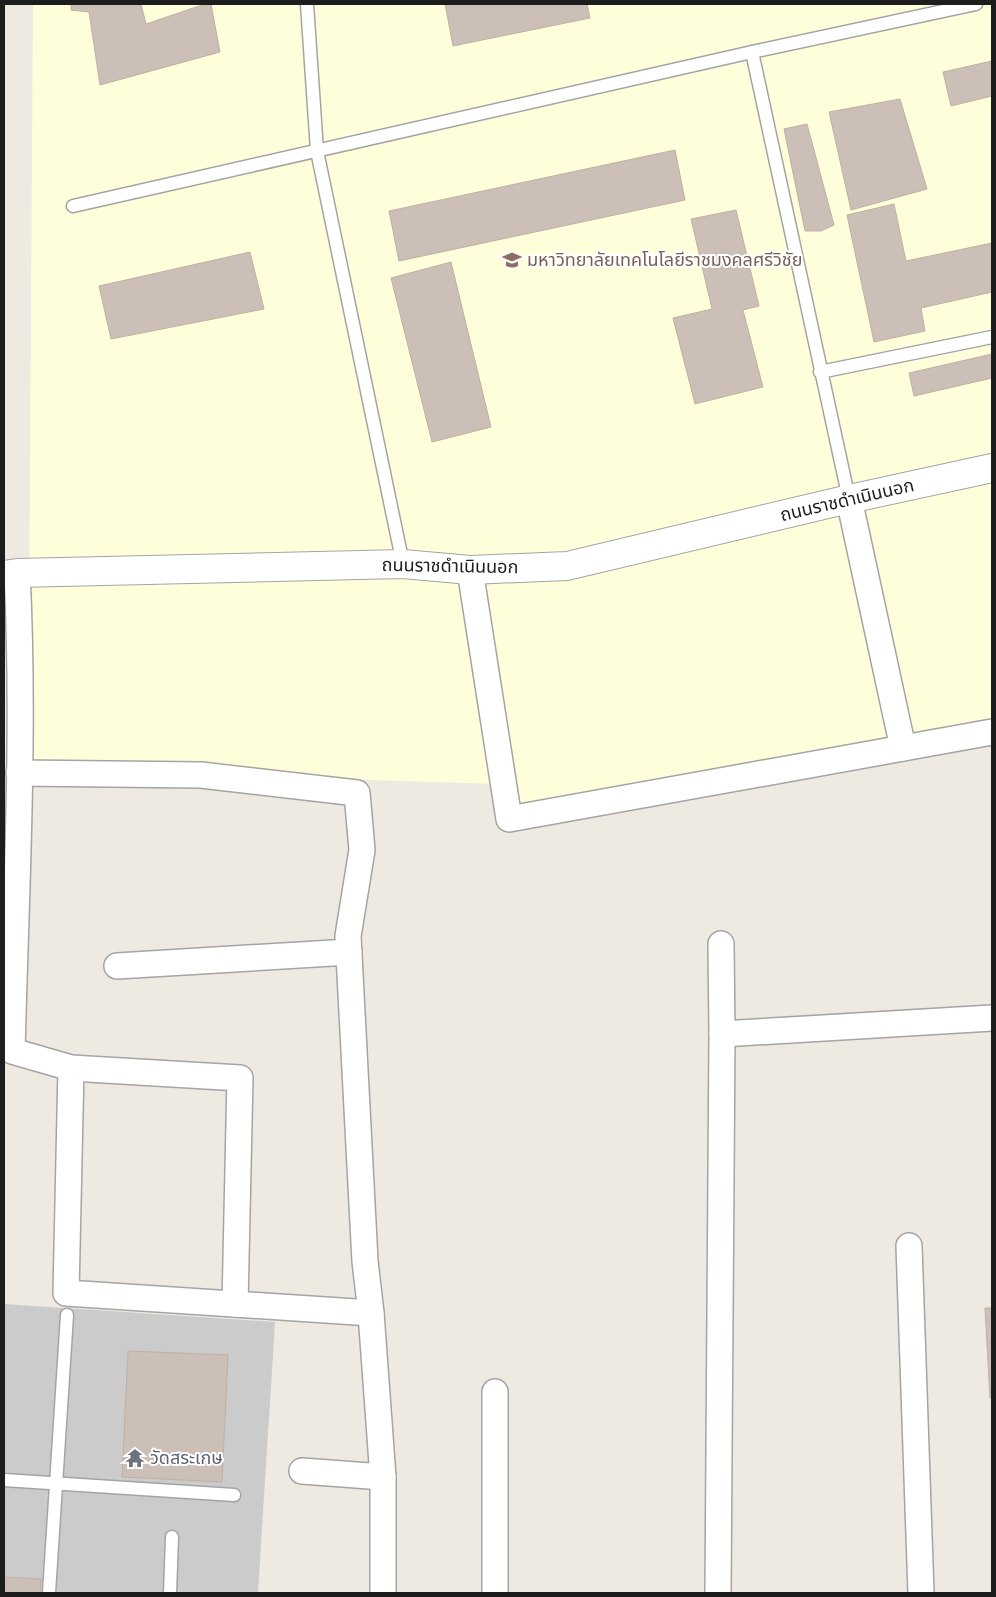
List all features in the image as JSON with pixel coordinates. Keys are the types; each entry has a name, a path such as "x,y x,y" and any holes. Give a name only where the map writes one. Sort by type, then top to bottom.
{"street":[{"name":"ถนนราชดำเนินนอก","path":"8,572 403,564 470,570 567,566 849,499 992,468"},
{"path":"849,499 903,748"},
{"path":"470,570 509,819 992,732"},
{"path":"8,572 20,631 19,773 12,1051 71,1068 240,1078 235,1304"},
{"path":"19,773 201,775 358,793 362,850 348,936 365,1261 371,1313 383,1477 382,1593"},
{"path":"718,1593 721,944"},
{"path":"117,966 349,952"},
{"path":"722,1034 992,1018"},
{"path":"71,1068 66,1293 371,1313"},
{"path":"909,1246 920,1593"},
{"path":"495,1392 495,1593"},
{"path":"302,1471 383,1477"}],"lane":[{"path":"307,4 317,151 403,564"},
{"path":"73,206 752,52 976,4"},
{"path":"752,52 849,499"},
{"path":"820,372 992,337"},
{"path":"50,1593 66,1316"},
{"path":"4,1480 234,1495"},
{"path":"170,1593 172,1537"}],"shaded area":[{"name":"มหาวิทยาลัยเทคโนโลยีราชมงคลศรีวิชัย","path":"33,4 992,4 992,741 504,827 496,784 370,780 201,764 28,768"},
{"name":"วัดสระเกษ","path":"4,1304 275,1322 258,1593 4,1593"}],"building":[{"path":"71,4 141,4 146,24 205,4 211,4 220,52 100,85 89,12 71,10"},
{"path":"445,4 587,4 590,18 453,46"},
{"path":"992,61 992,96 951,106 943,72"},
{"path":"900,99 927,189 851,210 829,112"},
{"path":"807,124 834,225 821,231 805,231 784,129"},
{"path":"675,150 685,200 399,261 389,211"},
{"path":"894,204 906,261 992,243 992,292 921,308 925,331 874,342 847,215"},
{"path":"736,210 759,306 743,310 763,387 695,404 673,318 712,309 691,219"},
{"path":"250,252 264,309 111,339 99,286"},
{"path":"451,262 491,427 432,442 391,278"},
{"path":"992,354 992,378 914,396 909,373"},
{"path":"985,1308 992,1308 992,1398 990,1398"},
{"path":"128,1351 228,1355 222,1482 122,1477"},
{"path":"4,1577 41,1579 40,1593 4,1593"}],"place":[{"name":"มหาวิทยาลัยเทคโนโลยีราชมงคลศรีวิชัย","path":"512,260"},
{"name":"วัดสระเกษ","path":"135,1458"}]}
